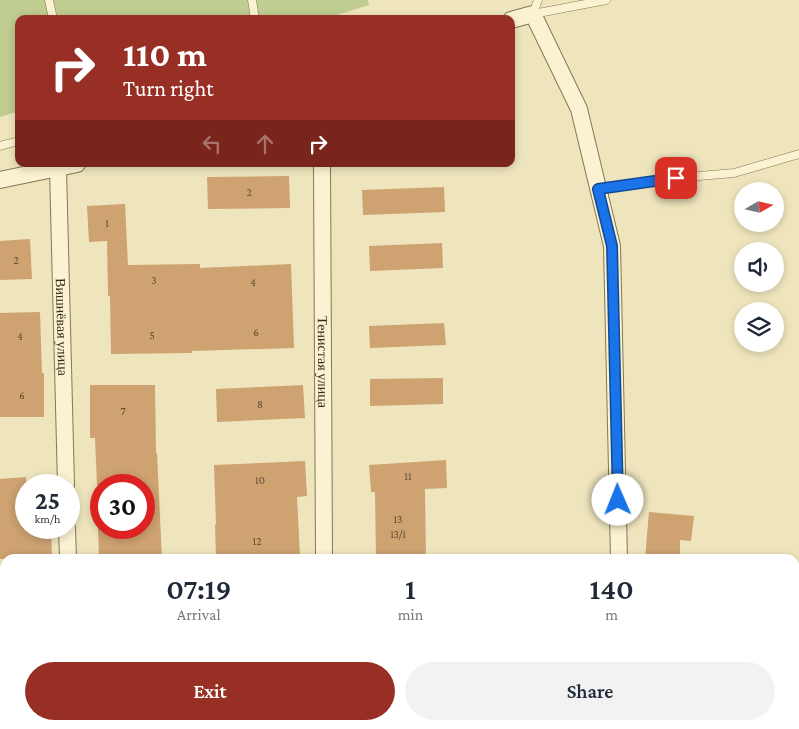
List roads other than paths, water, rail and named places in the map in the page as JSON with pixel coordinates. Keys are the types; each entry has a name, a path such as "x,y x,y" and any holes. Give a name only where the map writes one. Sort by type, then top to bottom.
{"street":[{"path":"515,18 536,7 579,109 612,246 619,554"},
{"path":"0,180 63,167"},
{"name":"Тенистая улица","path":"322,167 324,554"},
{"name":"Вишнёвая улица","path":"58,168 66,474"},
{"path":"67,539 68,554"}],"lane":[{"path":"49,0 52,15"},
{"path":"252,0 254,15"},
{"path":"536,7 606,0"},
{"path":"0,146 15,142"},
{"path":"598,189 676,178 734,173 799,154"}]}
